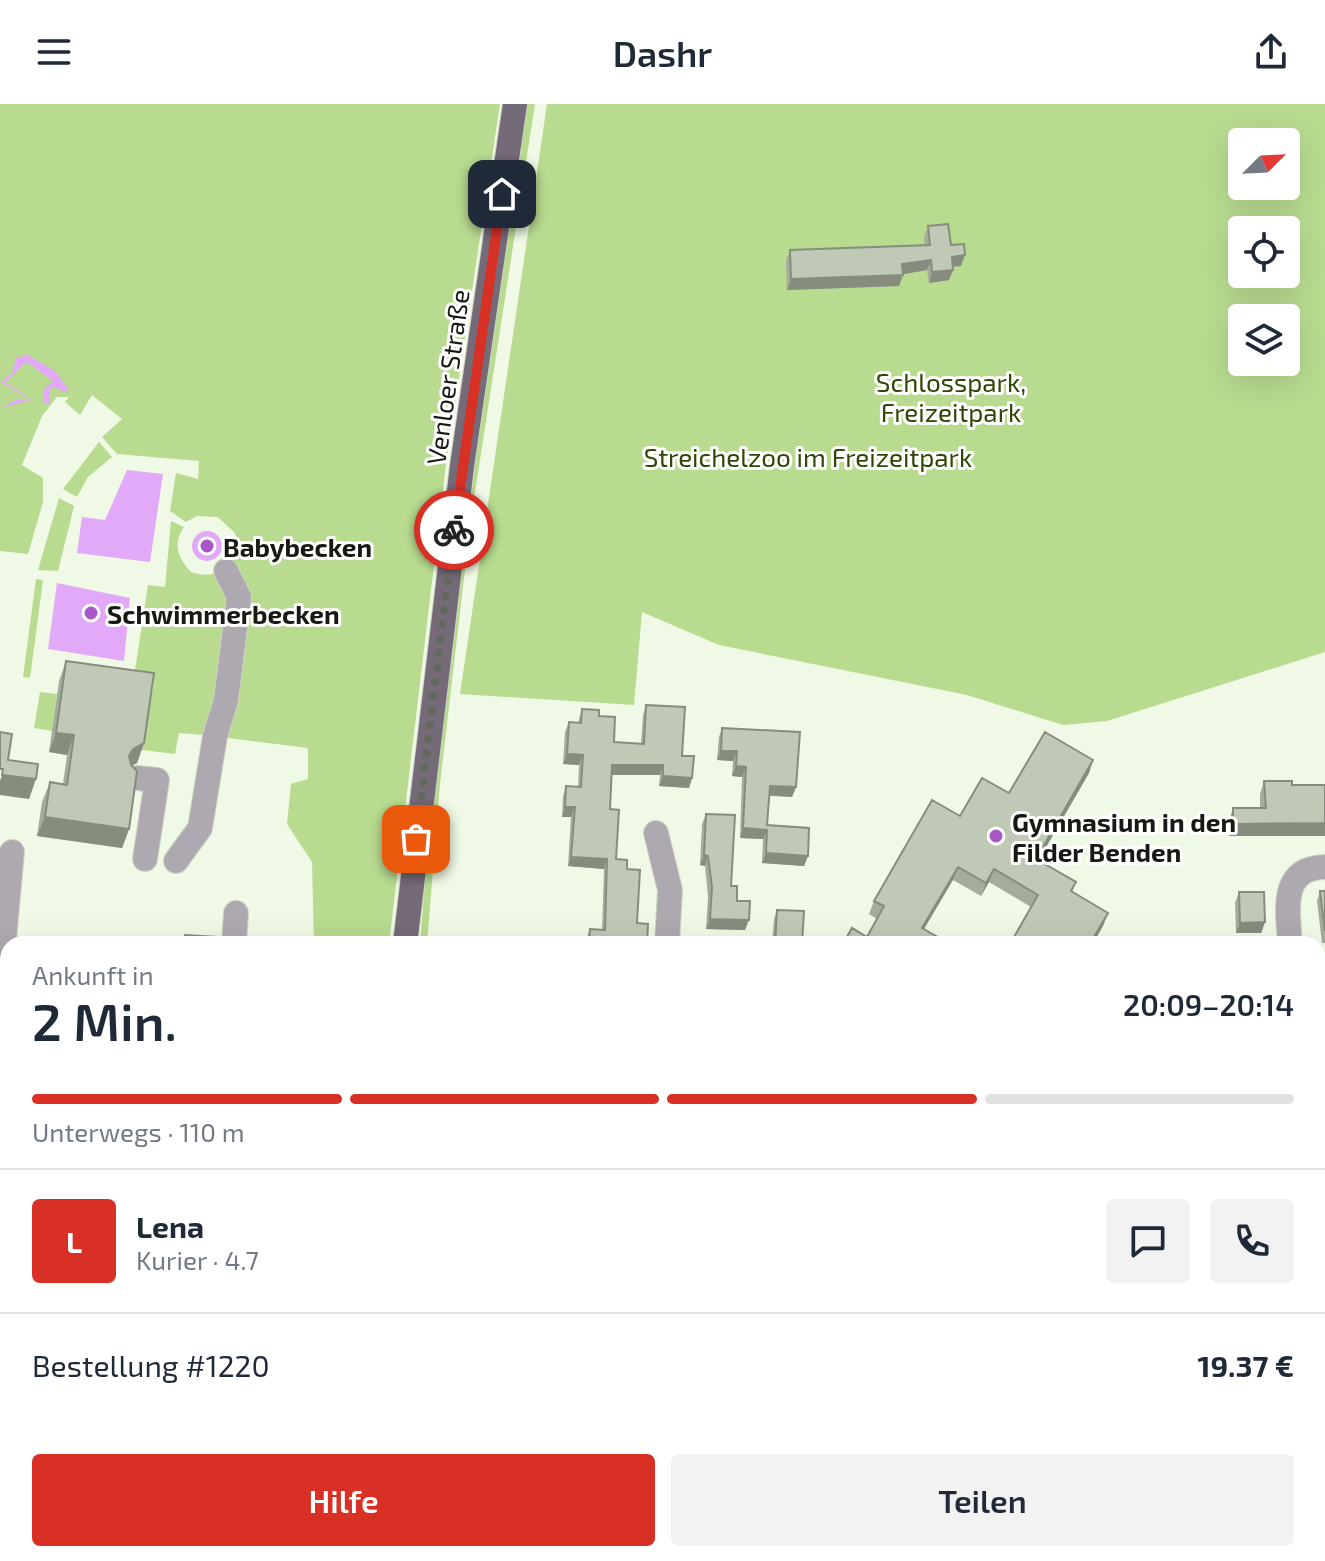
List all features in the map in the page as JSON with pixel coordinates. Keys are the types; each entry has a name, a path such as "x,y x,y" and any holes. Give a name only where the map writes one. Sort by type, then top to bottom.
{"main road":[{"name":"Venloer Straße","path":"406,936 462,466 515,104"}],"street":[{"path":"176,861 200,828 215,736 226,700 239,597 226,571"},
{"path":"137,778 157,780 145,859"},
{"path":"656,833 670,890 667,936"},
{"path":"2,932 12,852"},
{"path":"1290,936 1287,895 1292,881 1303,871 1325,867"},
{"path":"235,936 236,913"}],"green space":[{"path":"0,104 500,104 446,464 390,936 314,936 312,862 287,824 291,784 308,779 308,748 220,737 220,702 204,735 179,733 175,754 142,750 154,682 134,677 148,585 165,587 171,521 184,527 178,539 178,550 191,572 210,574 226,568 232,561 237,544 235,533 218,517 197,516 186,522 170,511 176,473 198,479 199,461 117,454 102,437 122,419 92,395 80,415 65,402 69,397 57,397 42,416 22,465 43,478 43,502 28,554 0,551"},
{"path":"527,104 535,104 471,518 440,784 428,936 421,936 430,814 463,528"},
{"name":"Schlosspark, Freizeitpark","path":"547,104 1325,104 1325,652 1107,721 1063,725 967,695 719,645 642,612 634,705 460,694"},
{"path":"99,442 112,457 88,477 77,497 63,489"},
{"path":"59,498 74,506 58,571 38,570"},
{"path":"36,579 43,580 30,678 23,677"},
{"path":"40,692 57,694 52,731 34,728"}],"shaded area":[{"path":"24,353 55,371 69,390 50,389 49,403 43,403 44,389 53,381 27,362 5,382 31,400 0,408 16,400 28,399 1,382 12,373 16,358 25,356"},
{"path":"127,470 163,474 150,562 77,553 82,517 105,520"},
{"name":"Babybecken","path":"207,531 218,535 222,546 218,557 207,561 196,557 192,546 196,535"},
{"name":"Schwimmerbecken","path":"57,583 130,598 124,661 48,649"}],"building":[{"path":"948,224 951,245 964,244 965,255 952,257 953,270 932,272 931,260 902,264 903,275 791,279 790,250 930,245 928,226"},
{"path":"66,661 154,673 144,743 133,749 129,756 131,765 137,771 129,829 45,817 50,782 67,785 74,735 56,733"},
{"path":"646,705 685,707 682,756 694,756 692,778 663,776 663,765 612,765 610,809 619,810 616,859 627,860 627,869 640,870 637,923 648,924 647,936 590,936 590,929 605,930 607,859 571,857 575,807 565,807 566,786 581,787 583,755 567,754 569,722 581,723 582,709 599,710 599,716 615,717 614,742 644,744"},
{"path":"722,728 800,732 796,787 770,786 767,825 809,828 808,856 766,853 767,830 743,828 746,767 736,766 737,751 721,751"},
{"path":"0,732 12,734 8,760 38,764 36,779 2,775"},
{"path":"1045,732 1093,760 1036,859 1076,882 1071,891 1108,913 1095,936 1015,936 1038,895 994,869 986,883 958,867 922,928 936,936 868,936 884,906 874,901 932,800 960,816 982,778 1009,793"},
{"path":"1264,781 1325,785 1325,823 1233,824 1233,808 1266,808"},
{"path":"706,814 735,815 731,886 737,886 737,901 750,901 749,920 710,919 712,887 708,856 704,855"},
{"path":"1320,891 1325,891 1325,931"},
{"path":"1239,892 1264,892 1265,922 1240,923"},
{"path":"777,910 804,911 802,936 775,936"},
{"path":"852,928 865,936 848,936"}],"way so far":[{"path":"416,839 454,530"}],"place":[{"name":"Babybecken","path":"207,546"},
{"name":"Schwimmerbecken","path":"91,613"},
{"name":"Gymnasium in den Filder Benden","path":"996,836"}],"route":[{"path":"454,530 502,194"}],"park label":[{"name":"Streichelzoo im Freizeitpark","path":"808,456"}]}
